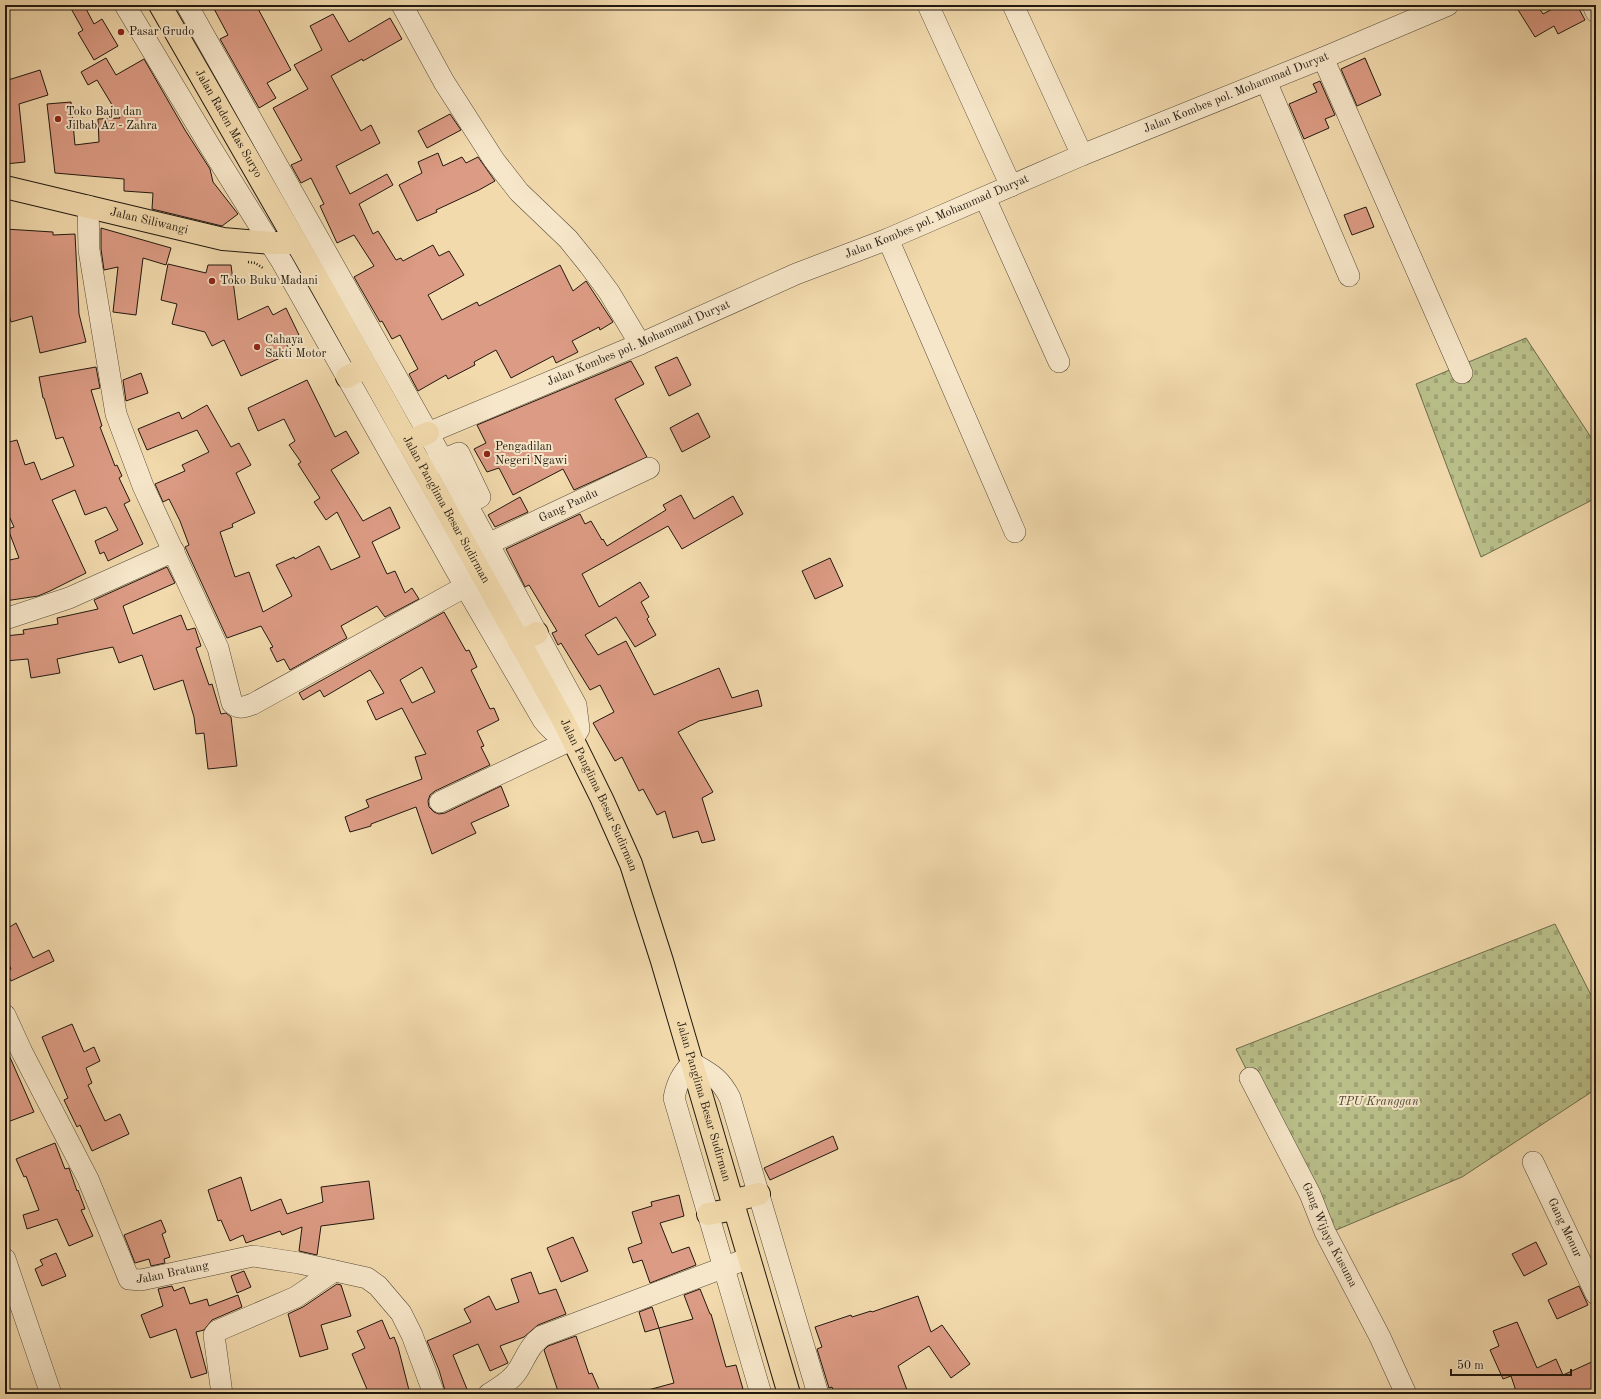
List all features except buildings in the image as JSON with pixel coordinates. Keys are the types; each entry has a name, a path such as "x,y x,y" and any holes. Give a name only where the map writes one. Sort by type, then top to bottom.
{"main road":[{"name":"Jalan Raden Mas Suryo","path":"160,5 296,243"},
{"name":"Jalan Siliwangi","path":"5,187 223,238 272,243 296,243"},
{"name":"Jalan Panglima Besar Sudirman","path":"296,243 357,372 407,442 448,515 474,582 528,638 573,739 602,798 636,878 662,961 789,1394"},
{"path":"407,442 428,433"},
{"path":"708,1214 759,1194"}],"street":[{"path":"126,5 211,148 357,372 474,582 544,720 550,728 564,739 573,739"},
{"path":"187,5 467,504 488,544 528,638"},
{"path":"402,5 444,82 494,160 520,192 568,239 589,265 609,292 640,344"},
{"path":"928,5 1011,186"},
{"path":"1013,5 1082,155"},
{"name":"Jalan Kombes pol. Mohammad Duryat","path":"428,433 640,344 796,274 888,239 1082,155 1266,81 1448,5"},
{"path":"1593,5 1596,12"},
{"path":"1322,58 1462,373"},
{"path":"1266,81 1349,276"},
{"path":"985,198 1059,362"},
{"path":"88,206 89,250 116,414 143,486 218,648 232,703 239,708 267,697 474,582"},
{"path":"888,239 1015,532"},
{"path":"422,469 442,460"},
{"name":"Gang Pandu","path":"488,544 649,468"},
{"path":"448,515 467,504"},
{"path":"5,619 69,598 174,551"},
{"path":"440,802 573,739"},
{"name":"Jalan Bratang","path":"5,1015 22,1052 88,1179 129,1279 141,1280 253,1256 278,1258 367,1278 378,1286 401,1313 412,1335 434,1394"},
{"path":"761,1394 674,1098 676,1086 680,1076 692,1063 716,1077 725,1087 730,1098 818,1394"},
{"name":"Gang Wijaya Kusuma","path":"1250,1078 1310,1194 1325,1232 1380,1337 1406,1394"},
{"name":"Gang Menur","path":"1533,1162 1596,1294"},
{"path":"489,1394 504,1384 518,1371 534,1342 542,1336 749,1258"},
{"path":"5,1259 51,1394"},
{"path":"222,1394 214,1345 214,1335 217,1331 296,1297 334,1271"}],"path":[{"path":"247,262 255,263 265,269"}],"green space":[{"path":"1526,338 1596,445 1596,498 1481,557 1416,384"},
{"name":"TPU Kranggan","path":"1555,924 1596,1005 1596,1089 1462,1177 1329,1233 1236,1049"}],"place":[{"name":"Pasar Grudo","path":"121,32"},
{"name":"Toko Baju dan Jilbab Az - Zahra","path":"58,119"},
{"name":"Toko Buku Madani","path":"212,281"},
{"name":"Cahaya Sakti Motor","path":"257,347"},
{"name":"Pengadilan Negeri Ngawi","path":"487,454"}]}
